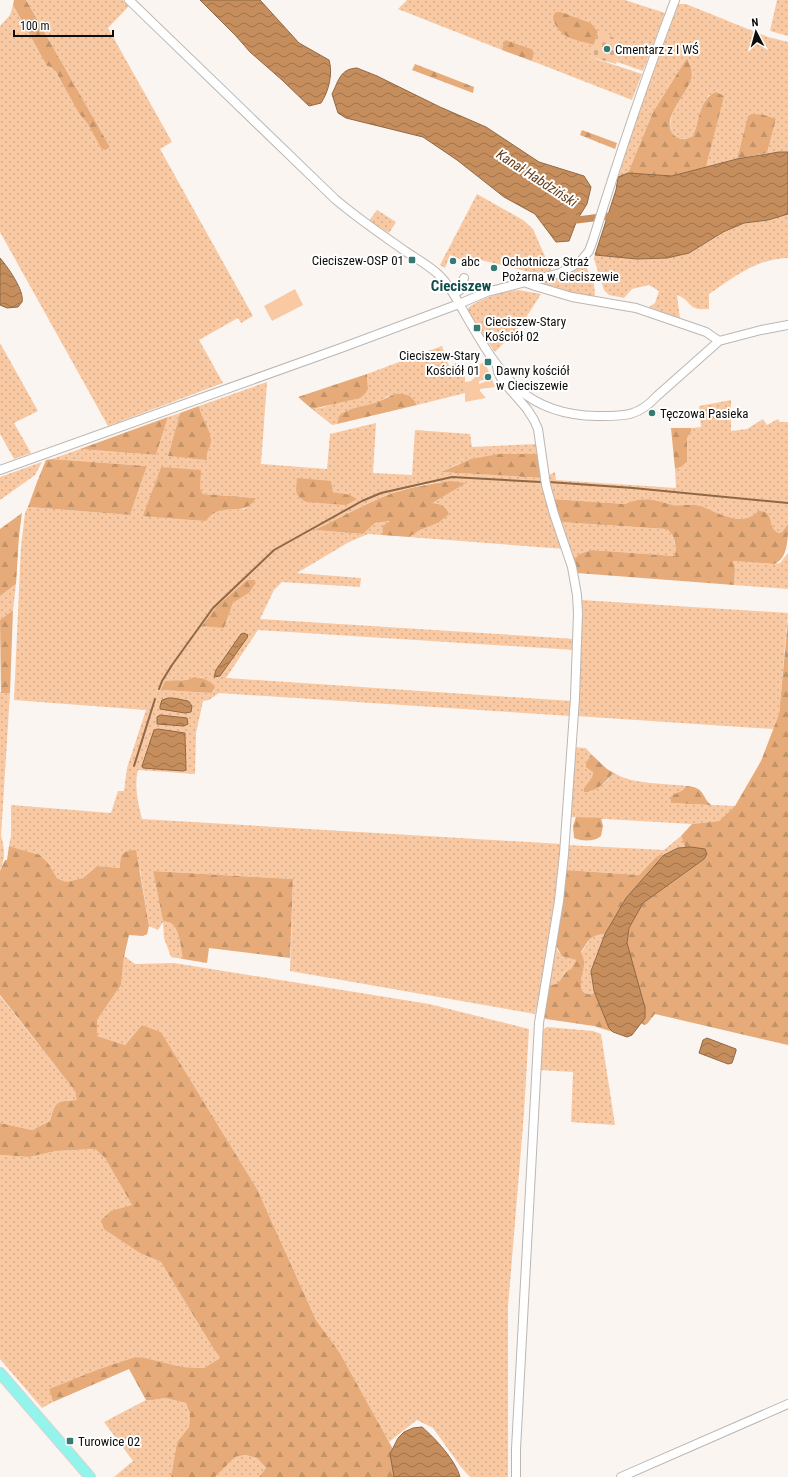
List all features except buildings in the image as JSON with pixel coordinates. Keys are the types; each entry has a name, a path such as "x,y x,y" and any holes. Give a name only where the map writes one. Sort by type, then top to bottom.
{"main road":[{"path":"0,1373 90,1477"}],"street":[{"path":"129,0 335,199 351,213 437,273 448,287 497,366 506,377 524,394 551,409 574,415 621,415 634,413 648,406 657,396 719,341 761,330 788,325"},
{"path":"0,470 459,304 487,292 560,273 574,266 586,256 594,240 650,67 675,0"},
{"path":"457,292 460,290 464,278"},
{"path":"524,282 572,297 636,308 706,332 719,341"},
{"path":"497,366 498,374 527,409 538,430 546,485 572,567 577,595 578,613 575,698 564,854 559,901 539,1023 516,1477"},
{"path":"621,1477 788,1404"}],"green space":[{"path":"14,0 26,0 110,147 105,150 101,148 88,124 78,112 56,72 51,67 47,66 13,5"},
{"path":"26,0 123,0 129,6 108,28 172,142 160,149 253,316 241,323 238,318 199,340 223,383 108,426 0,232 0,26 10,15 13,5 47,66 51,67 56,72 78,112 88,123 98,142 110,147"},
{"path":"407,0 625,0 665,13 643,71 617,62 623,41 598,32 591,23 561,12 554,22 566,36 594,45 590,57 642,74 632,100 532,61 534,53 532,49 506,40 502,45 502,50 398,9"},
{"path":"777,0 788,0 788,36 770,31"},
{"path":"678,4 686,4 768,37 788,42 788,152 767,153 776,119 748,117 737,159 706,167 723,96 709,95 705,101 693,136 683,139 675,136 670,125 673,111 689,82 691,75 687,58 653,112 628,173 618,177 641,106"},
{"path":"556,12 561,12 591,23 598,32 594,45 572,39 563,34 555,25 553,18"},
{"path":"598,32 624,41 616,64 590,57"},
{"path":"506,40 532,49 534,53 532,61 502,50 503,42"},
{"path":"687,58 692,76 675,108 670,123 671,130 675,136 680,139 684,139 693,136 706,100 710,95 716,92 724,96 706,167 672,176 628,173 653,112"},
{"path":"415,64 474,87 473,93 412,70"},
{"path":"752,114 764,115 776,119 767,153 737,159 748,116"},
{"path":"582,130 617,143 615,149 580,135"},
{"path":"477,194 523,220 533,229 551,270 538,274 477,259 469,258 467,262 450,255 445,268 440,265"},
{"path":"377,210 396,222 389,233 369,221"},
{"path":"788,214 788,258 776,259 755,265 737,275 709,294 709,309 695,308 677,295 680,319 649,307 655,303 659,291 649,285 632,289 624,298 609,295 604,290 594,259 595,255 637,259 667,258 689,253 723,232 744,223 768,220"},
{"path":"581,265 586,266 594,284 595,295 592,297 584,297 536,283"},
{"path":"295,289 303,305 272,321 264,306"},
{"path":"518,290 541,294 522,324 495,352 467,312 469,307 475,303 505,292"},
{"path":"0,343 38,411 14,423 31,453 14,459 0,434"},
{"path":"442,346 449,366 456,363 462,373 465,372 465,393 417,405 413,399 388,396 377,403 346,411 339,416 337,424 332,425 312,409 325,407 368,389 367,374"},
{"path":"485,362 491,378 479,381 479,384 492,379 495,387 480,389 486,398 465,402 465,382 471,381 478,374 472,368"},
{"path":"367,374 368,389 360,398 312,409 298,397"},
{"path":"267,382 261,464 327,469 330,434 376,423 373,473 412,475 415,430 470,434 472,447 538,444 539,454 514,454 477,458 453,466 442,472 542,478 564,549 409,537 420,530 438,523 439,504 431,503 465,483 446,482 407,488 369,503 316,530 363,534 375,523 392,521 382,531 382,535 368,534 349,542 297,573 361,578 360,587 282,582 274,590 260,619 575,639 575,650 258,630 226,678 572,701 571,716 219,693 209,700 203,701 196,733 195,774 138,770 136,782 142,819 562,844 549,951 535,1014 290,971 293,879 153,871 163,921 169,922 175,927 180,940 183,959 171,957 164,938 163,922 158,930 149,926 140,870 120,859 120,868 97,866 83,878 66,882 57,878 48,863 40,855 9,846 11,836 11,805 111,813 118,791 124,791 127,768 146,710 14,700 21,547 25,513 28,507 130,515 147,466 52,459 80,449 156,455 168,417 180,413 168,456 206,459 211,437 202,418 199,406","holes":["161,467 200,474 200,488 203,494 256,498 245,509 221,510 211,514 144,516","297,478 332,488 333,492 342,494 345,505","247,580 255,580 256,583 249,593 233,603 224,628 218,605","201,677 210,682 214,691 212,693 161,690 180,680","155,729 185,733 186,770 143,768"]},
{"path":"396,394 408,396 413,399 417,405 337,424 339,416 343,413 378,402"},
{"path":"731,400 731,431 747,429 763,419 767,425 778,419 780,422 788,422 788,524 782,532 779,533 775,530 769,517 758,511 752,516 738,519 730,518 698,505 673,505 650,500 637,500 625,504 553,499 547,476 555,472 556,480 676,488 675,469 681,467 687,462 687,438 691,432 691,428 701,427 699,406"},
{"path":"199,406 211,439 207,460 168,456 180,413"},
{"path":"168,417 156,455 80,449"},
{"path":"671,428 691,428 691,432 687,438 687,462 681,467 675,469"},
{"path":"499,454 539,454 542,478 441,472 471,459"},
{"path":"52,459 147,466 130,515 28,507 46,460"},
{"path":"42,462 35,475 0,500 0,477"},
{"path":"161,467 201,470 200,488 203,494 256,498 245,508 218,511 206,521 143,516"},
{"path":"297,478 331,481 333,492 350,495 357,499 346,505 306,502 297,494"},
{"path":"450,481 466,483 432,503 442,506 449,514 438,523 420,530 409,537 382,535 383,526 390,521 375,523 363,534 315,530 393,493 414,487"},
{"path":"553,499 625,504 637,500 650,500 673,505 698,505 730,518 738,519 752,516 758,511 764,512 769,517 775,531 779,533 782,532 788,524 788,536 785,553 779,561 774,564 733,561 735,569 734,585 577,573 572,561 580,554 592,550 675,556 674,538 666,529 559,522"},
{"path":"22,513 16,584 0,596 0,529"},
{"path":"559,522 666,529 672,535 675,544 675,556 592,550 572,561"},
{"path":"788,553 788,589 734,585 735,569 733,561 774,564 780,563"},
{"path":"247,580 255,580 256,583 249,593 233,603 224,628 202,626 218,605"},
{"path":"16,584 13,610 0,620 0,596"},
{"path":"582,600 788,613 779,714 773,729 576,716 581,651"},
{"path":"13,610 10,693 1,693 0,620"},
{"path":"788,619 788,1045 655,1014 647,1024 644,1025 641,1023 645,1018 627,943 629,928 643,903 704,859 707,854 705,849 685,847 681,836 692,824 719,821 735,806 761,761 779,714"},
{"path":"194,677 203,678 211,682 215,687 212,693 161,690 165,681 187,680"},
{"path":"0,692 10,693 1,836 4,854 0,871"},
{"path":"573,747 586,748 591,754 586,763 593,772 592,777 584,788 590,792 606,782 614,773 640,782 686,786 681,792 675,794 671,803 735,806 719,821 692,824 570,817"},
{"path":"591,754 607,769 614,773 597,788 589,792 584,792 584,788 592,777 593,772 586,767 586,763"},
{"path":"686,786 700,790 711,805 671,803 671,797"},
{"path":"576,817 601,818 603,826 601,836 588,840 574,838 573,826"},
{"path":"681,836 685,847 678,848 664,855 661,854 655,858 639,875 566,870 568,845 664,850"},
{"path":"9,846 40,855 48,863 57,878 66,882 83,878 97,866 120,868 121,856 125,852 136,850 149,926 147,934 143,936 129,935 124,957 121,985 97,1020 97,1036 125,1045 142,1025 161,1032 257,1189 316,1320 340,1353 399,1460 401,1477 259,1477 266,1468 257,1458 245,1455 235,1457 215,1477 171,1477 177,1442 189,1427 190,1414 186,1403 165,1398 146,1400 129,1369 53,1402 49,1389 135,1357 182,1367 204,1368 220,1358 161,1262 140,1253 104,1229 101,1220 111,1211 132,1205 105,1158 95,1149 56,1151 29,1157 0,1155 0,1123 32,1130 50,1121 54,1109 58,1103 77,1100 75,1091 0,995 0,871 5,860 7,860"},
{"path":"661,854 664,855 626,898 605,934 596,935 593,937 581,952 584,959 581,979 583,992 593,994 594,991 609,1028 613,1032 594,1026 546,1019 544,1017 548,985 557,984 567,971 571,969 576,960 562,956 556,946 566,870 639,875 655,858"},
{"path":"153,871 293,879 290,958 209,948 207,963 183,959 180,940 175,927 171,923 163,921"},
{"path":"597,934 605,934 591,971 594,991 593,994 587,994 581,987 584,962 581,953 591,938"},
{"path":"556,946 558,952 576,960 571,969 564,973 559,983 548,985"},
{"path":"124,956 135,964 174,963 429,1004 529,1029 524,1113 508,1307 508,1477 470,1477 433,1428 417,1420 389,1442 340,1353 316,1320 257,1189 161,1032 142,1025 125,1045 97,1036 97,1020 121,985"},
{"path":"0,996 75,1091 78,1100 58,1103 54,1109 50,1121 32,1130 0,1123"},
{"path":"547,1027 593,1031 601,1034 615,1125 571,1122 573,1072 541,1070 542,1030"},
{"path":"95,1149 105,1158 132,1205 140,1253 161,1262 220,1358 204,1368 182,1367 135,1357 49,1389 53,1402 42,1408 0,1359 0,1155 29,1157 56,1151"},
{"path":"165,1398 186,1403 190,1414 189,1427 177,1442 171,1477 114,1477 133,1461 104,1422 146,1400"},
{"path":"245,1455 257,1458 266,1468 259,1477 215,1477 235,1457"}],"water":[{"path":"200,0 260,0 299,43 329,60 331,71 330,82 321,103 309,106 250,52"},
{"path":"357,68 486,127 539,162 584,176 591,187 587,204 577,220 569,241 556,242 535,214 504,197 457,160 423,137 346,118 338,113 332,94 343,73"},
{"path":"779,152 788,152 788,214 768,220 744,223 723,232 689,253 667,258 637,259 595,255 616,190 618,177 628,173 672,176 737,159"},
{"path":"0,258 11,273 21,292 22,302 18,307 7,308 0,305"},
{"path":"244,633 248,635 247,638 220,676 214,677 216,670 241,634"},
{"path":"173,698 188,701 192,706 191,712 185,713 160,709 162,700"},
{"path":"160,715 187,718 188,724 184,726 157,724 157,717"},
{"path":"158,729 185,733 186,770 143,768 142,766 154,730"},
{"path":"691,847 705,849 707,854 704,859 643,903 629,928 627,943 645,1008 645,1018 632,1035 627,1037 613,1032 609,1028 594,991 591,971 605,934 626,898 664,855 678,848"},
{"path":"707,1038 736,1049 732,1063 728,1064 699,1053 703,1040"},
{"path":"422,1427 439,1443 450,1457 460,1477 394,1477 390,1454 398,1438 404,1432 413,1428"}],"waterway":[{"name":"Kanał Habdziński","path":"569,215 577,220 617,215"},
{"path":"159,689 172,665 213,608 274,550 362,501 381,493 452,477 541,482"},
{"path":"549,482 633,488 788,503"},
{"path":"134,766 155,699"}],"place":[{"name":"Cmentarz z I WŚ","path":"607,49"},
{"name":"Cieciszew-OSP 01","path":"412,260"},
{"name":"abc","path":"453,261"},
{"name":"Ochotnicza Straż Pożarna w Cieciszewie","path":"494,268"},
{"name":"Cieciszew-Stary Kościół 02","path":"477,328"},
{"name":"Cieciszew-Stary Kościół 01","path":"488,362"},
{"name":"Dawny kościół w Cieciszewie","path":"488,377"},
{"name":"Tęczowa Pasieka","path":"652,413"},
{"name":"Turowice 02","path":"70,1441"}],"district":[{"name":"Cieciszew","path":"461,286"}]}
